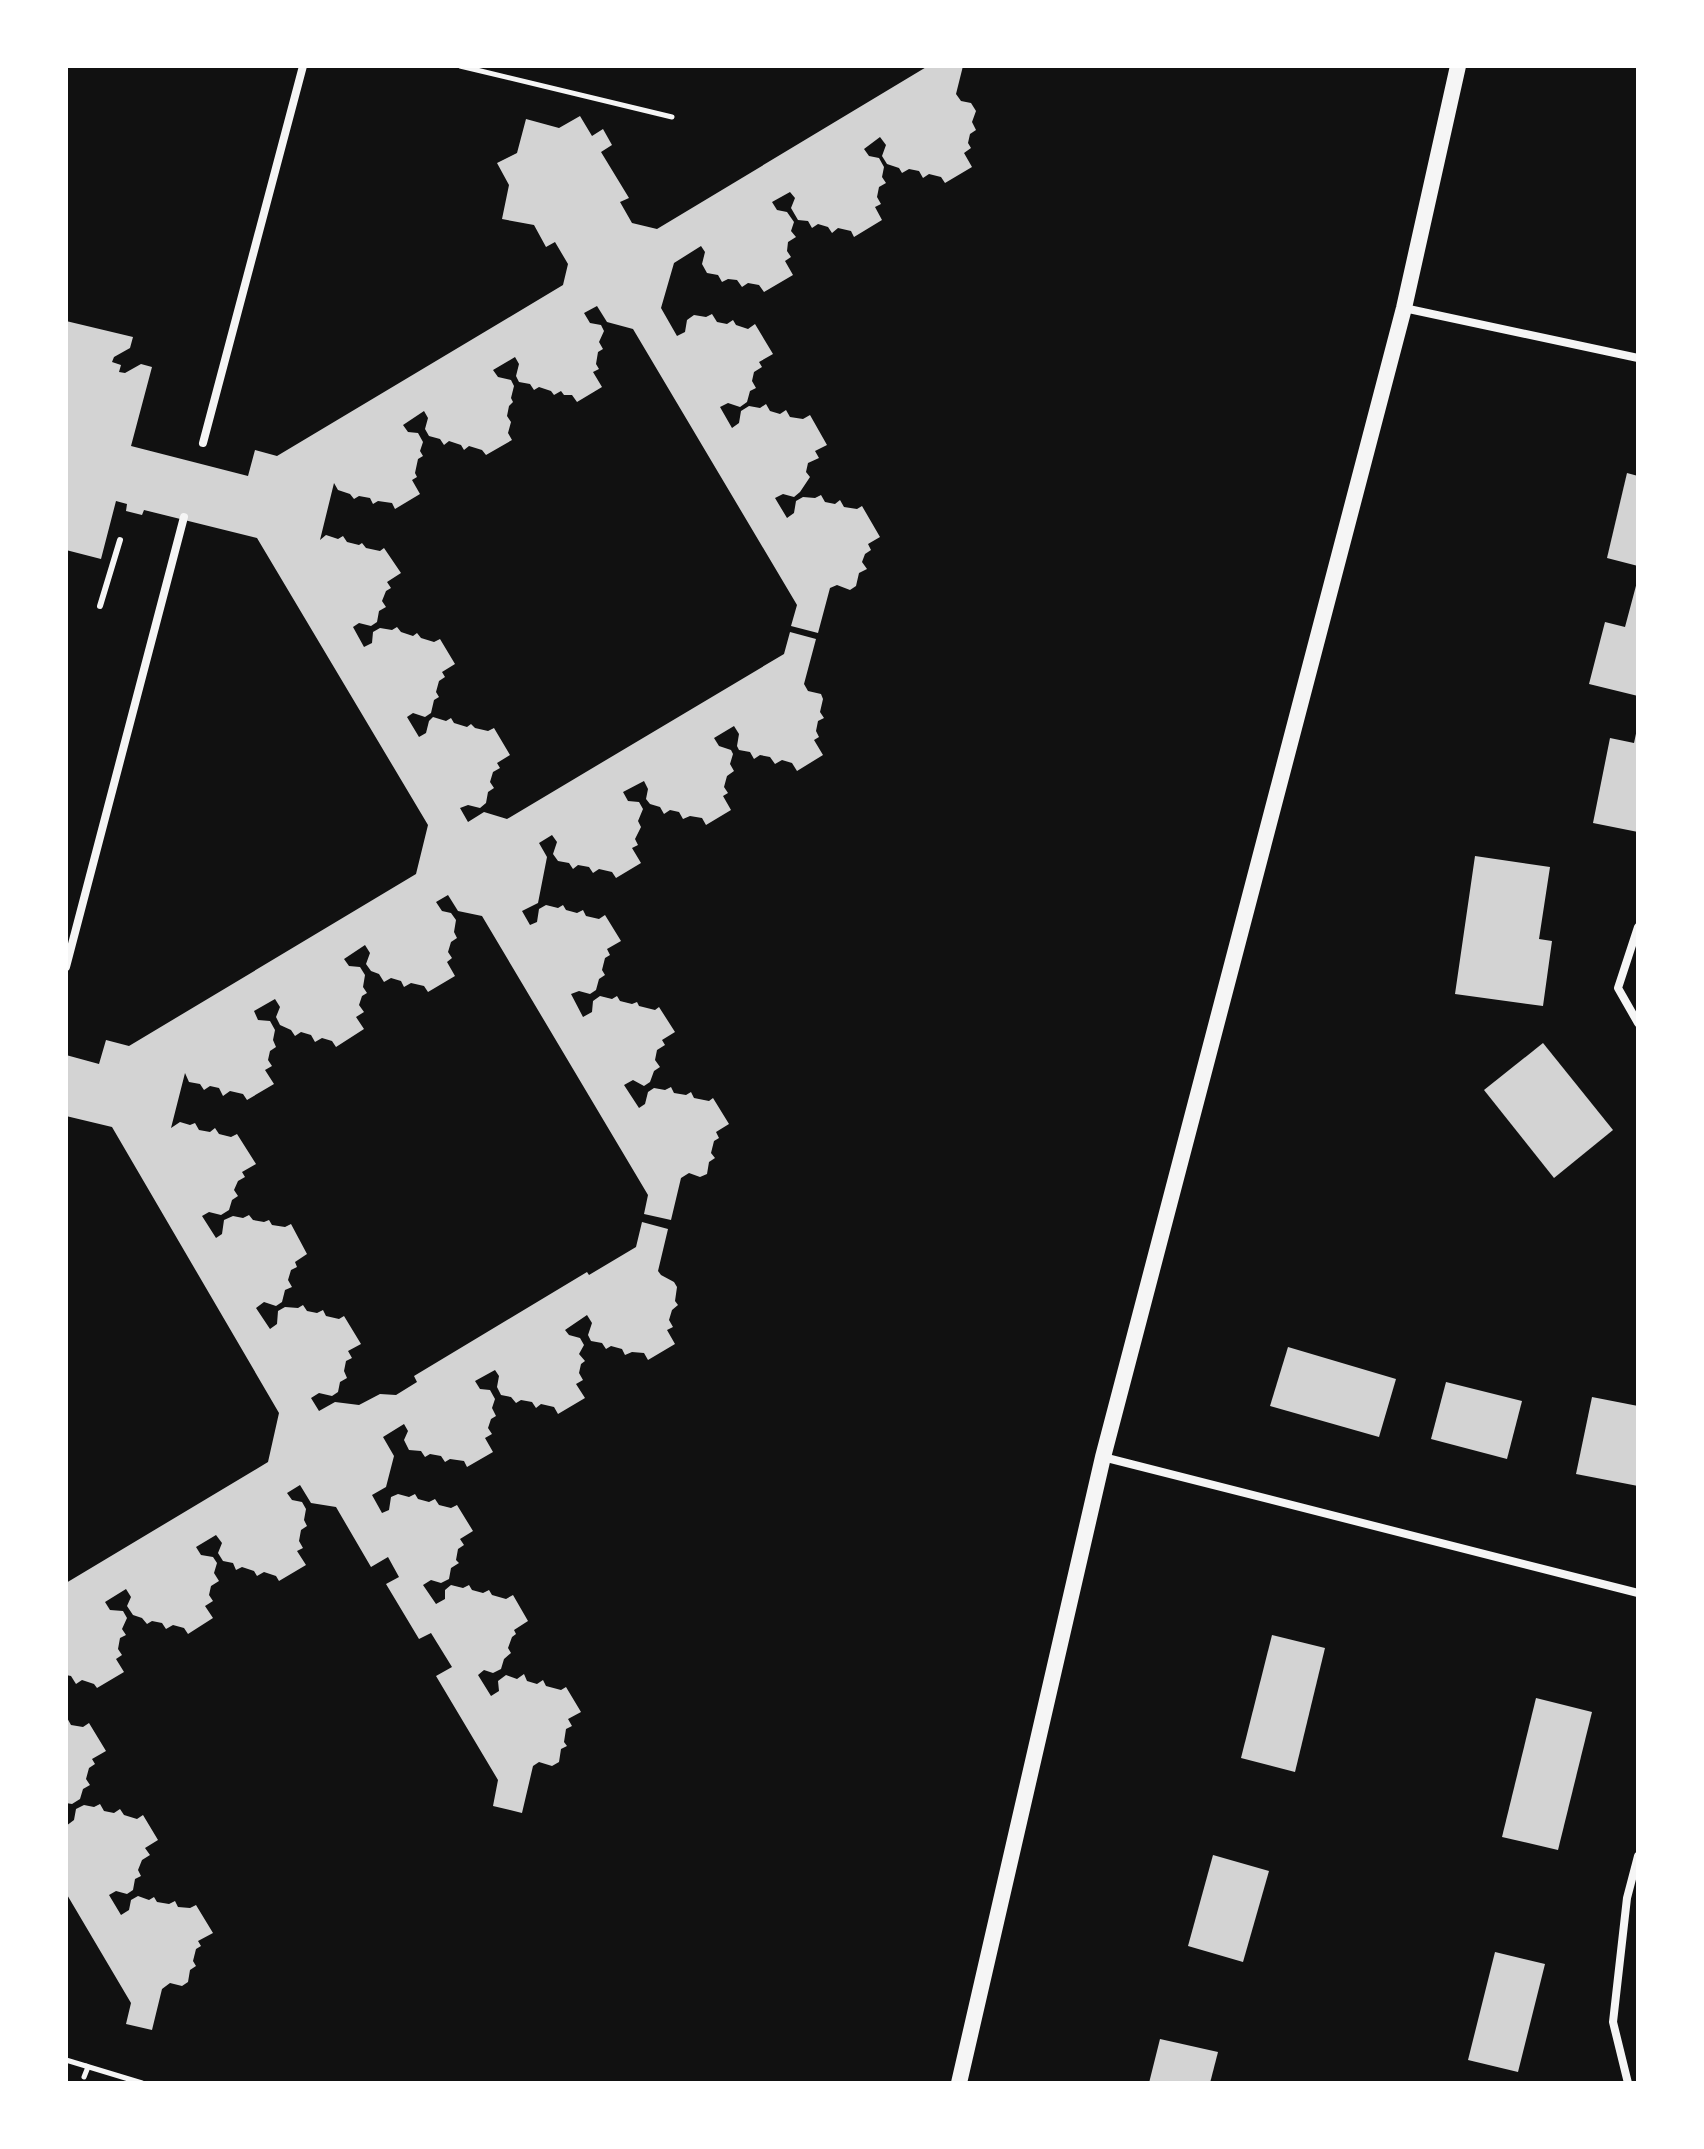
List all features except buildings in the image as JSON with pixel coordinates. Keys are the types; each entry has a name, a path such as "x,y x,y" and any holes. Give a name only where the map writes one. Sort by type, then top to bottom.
{"main road":[{"path":"959,2083 1103,1457 1404,308 1458,66"}],"street":[{"path":"203,443 303,66"},
{"path":"1404,308 1638,358"},
{"path":"66,967 184,517"},
{"path":"1638,927 1618,988 1638,1023"},
{"path":"1103,1457 1638,1593"},
{"path":"1628,2083 1613,2022 1627,1898 1638,1856"}],"lane":[{"path":"100,606 120,540"}],"path":[{"path":"460,66 672,117"},
{"path":"66,2060 142,2083"},
{"path":"84,2077 88,2067"}]}
